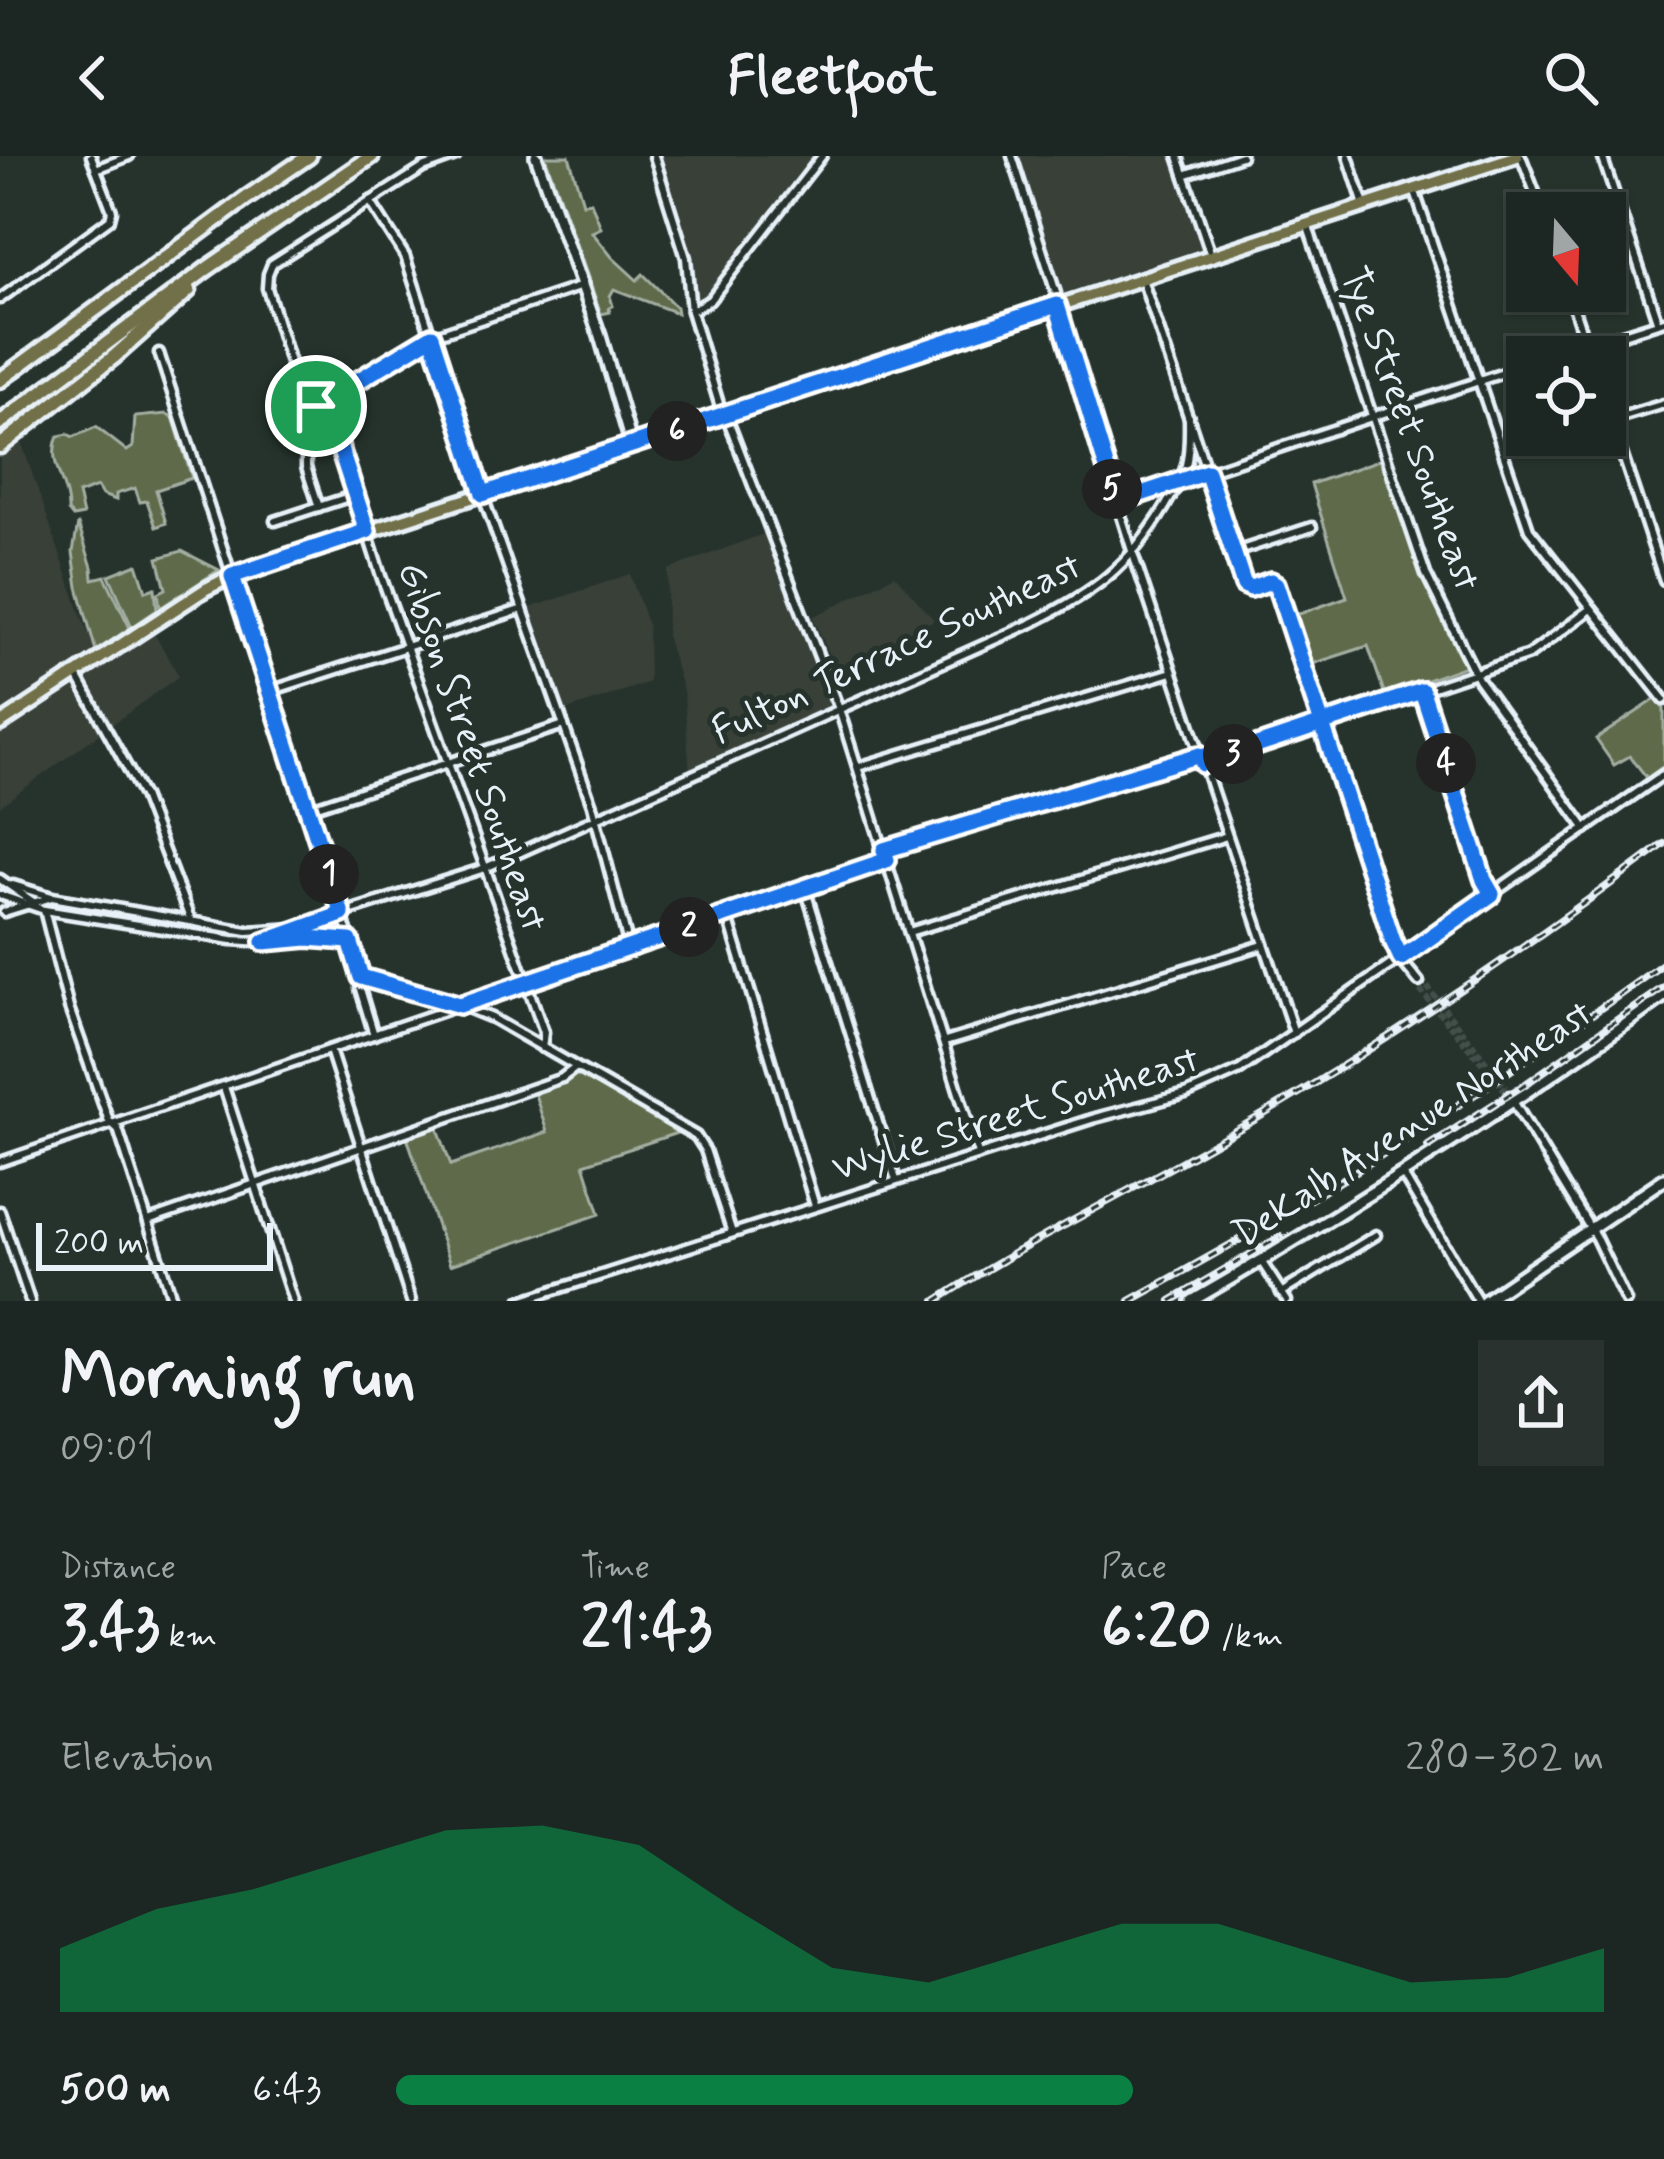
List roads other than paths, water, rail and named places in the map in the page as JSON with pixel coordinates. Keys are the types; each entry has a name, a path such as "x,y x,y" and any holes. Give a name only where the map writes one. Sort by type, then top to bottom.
{"highway":[{"path":"0,376 309,156"},
{"path":"0,423 208,268 373,156"},
{"path":"0,446 151,326 208,268"}],"main road":[{"path":"536,156 632,446"},
{"path":"0,724 232,576 1519,156"},
{"name":"DeKalb Avenue Northeast","path":"1192,1301 1403,1175 1664,996"},
{"path":"1481,1301 1664,1179"}],"street":[{"path":"0,299 110,219 112,211 92,156"},
{"path":"96,169 129,156"},
{"name":"Gibson Street Southeast","path":"456,156 422,168 272,264 267,288 291,367 338,442 544,1032 542,1048"},
{"path":"654,156 686,258 691,311 724,414 839,709 978,1154"},
{"path":"691,311 710,300 822,156"},
{"path":"1012,156 1132,553 1294,1033"},
{"path":"1178,156 1210,255"},
{"path":"1184,175 1241,156"},
{"path":"1348,156 1364,205"},
{"path":"1519,156 1534,192"},
{"path":"1602,156 1661,322 1615,336"},
{"path":"1414,188 1529,530 1664,700"},
{"path":"370,201 405,256 596,819 629,947"},
{"name":"Tye Street Southeast","path":"1307,224 1426,574 1475,673 1586,829"},
{"path":"1142,278 1246,587 1276,584 1393,941 1419,982"},
{"path":"316,406 432,336 582,286"},
{"path":"159,353 342,914 374,1035"},
{"path":"1117,502 1506,372"},
{"path":"1626,415 1664,404"},
{"name":"Fulton Terrace Southeast","path":"296,928 485,868 1074,602 1106,580 1155,523 1180,482 1189,451 1189,417"},
{"path":"319,507 306,456 338,442"},
{"path":"1623,456 1664,580"},
{"path":"275,521 355,495"},
{"path":"1234,553 1312,527"},
{"path":"270,691 523,609"},
{"path":"884,850 1202,760 1422,691 1528,655 1591,610"},
{"path":"858,767 1172,672"},
{"path":"76,674 143,796 191,921"},
{"path":"1422,691 1492,894"},
{"path":"308,809 564,724"},
{"name":"Wylie Street Southeast","path":"520,1301 978,1154 1206,1087 1240,1070 1664,774"},
{"path":"909,932 1227,836"},
{"path":"0,1162 887,860"},
{"path":"0,879 52,897 247,931 296,928"},
{"path":"13,885 44,910 69,1007 110,1121 118,1130 173,1301"},
{"path":"805,888 896,1180"},
{"path":"0,895 31,902"},
{"path":"2,912 52,897"},
{"path":"2,912 44,910 232,940 350,941"},
{"path":"727,914 815,1207"},
{"path":"264,942 296,928"},
{"path":"944,1042 1263,945"},
{"path":"361,977 491,1018 676,1122 696,1136 705,1150 732,1233"},
{"path":"329,1050 410,1301"},
{"path":"148,1221 562,1078 575,1068"},
{"path":"224,1088 293,1301"},
{"path":"1513,1099 1591,1229 1626,1301"},
{"path":"1403,1175 1481,1301"},
{"path":"0,1211 30,1301"},
{"path":"1261,1261 1284,1297 1376,1234"}],"tunnel":[{"path":"1419,982 1419,989 1510,1096"},
{"path":"1420,982 1506,1087"}],"railway":[{"path":"936,1301 1337,1070 1503,960 1664,844"},
{"path":"1130,1301 1386,1152 1664,963"},
{"path":"1428,1146 1664,987"},
{"path":"1171,1301 1280,1237"}]}
